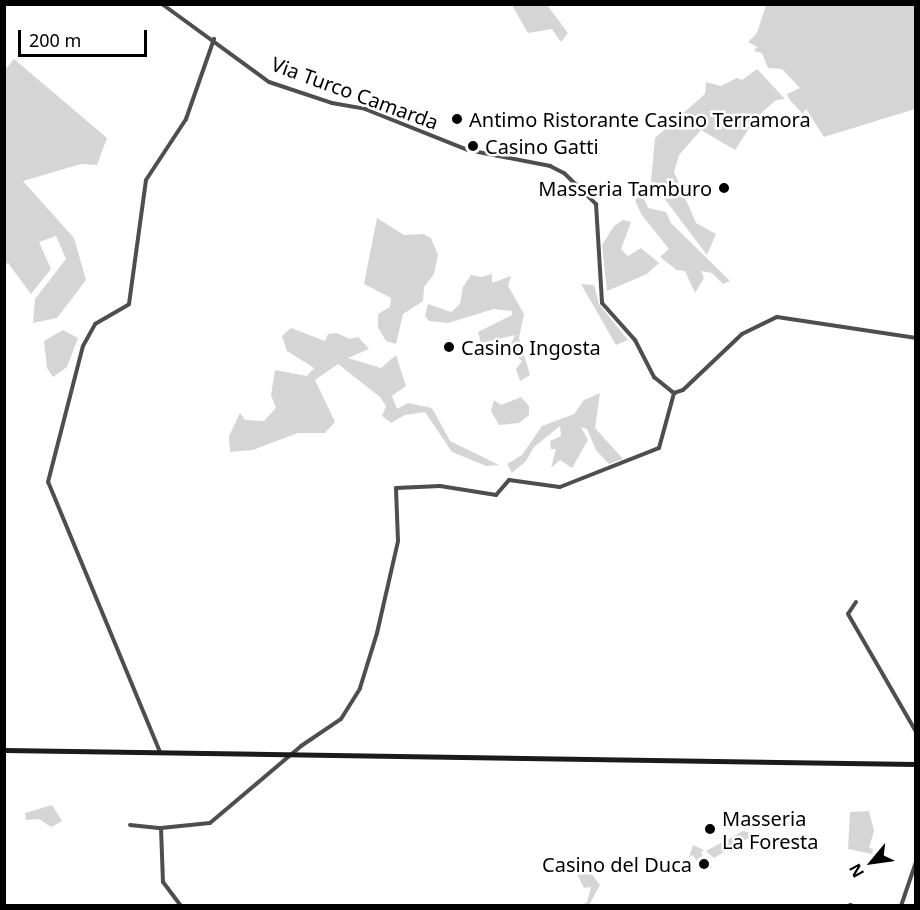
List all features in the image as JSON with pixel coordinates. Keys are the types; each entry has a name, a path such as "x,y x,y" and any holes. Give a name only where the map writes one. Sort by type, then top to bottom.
{"main road":[{"path":"4,750 915,764"}],"street":[{"name":"Via Turco Camarda","path":"162,4 214,39 269,82 332,103 365,109 468,150 550,166 564,173 596,204 603,303 635,340 654,377 674,393"},
{"path":"160,752 48,482 83,346 96,324 129,304 146,180 186,119 214,39"},
{"path":"130,825 161,828 210,823 292,754 341,719 360,688 398,541 396,488 440,486 482,495 496,495 509,480 560,487 659,448 674,393 683,390 742,334 777,317 915,338"},
{"path":"856,602 848,614 915,732"},
{"path":"161,828 163,882 181,906"},
{"path":"902,906 915,862"}],"shaded area":[{"path":"512,5 547,5 568,33 561,42 552,29 528,33"},
{"path":"766,5 915,5 915,109 824,137 806,109 803,114 789,99 787,94 800,88 782,69 768,68 762,53 754,51 757,47 748,42 757,33"},
{"path":"14,59 107,138 97,165 81,164 23,181 74,238 86,280 57,318 33,323 35,299 66,259 56,236 39,242 51,269 31,294 8,263 5,265 4,71"},
{"path":"757,69 785,99 776,100 756,118 735,150 701,130 679,155 674,172 696,223 716,234 707,255 651,181 655,138 705,94 706,82 721,86 737,78 742,80"},
{"path":"642,194 648,208 666,212 671,223 730,281 723,284 712,273 701,271 704,278 695,293 685,271 677,270 660,257 669,249 641,214 635,200"},
{"path":"377,218 404,235 423,234 431,238 438,255 434,274 424,287 423,301 403,314 396,344 386,341 378,328 378,314 390,307 391,298 364,284"},
{"path":"623,220 631,222 621,249 628,256 641,248 659,263 647,274 607,291 602,245 614,226"},
{"path":"492,274 492,283 511,276 508,286 524,314 519,338 530,375 520,381 516,369 522,361 508,350 515,335 481,343 478,332 512,315 512,311 494,309 448,323 429,321 425,316 428,304 451,312 460,304 463,287 471,275 481,277"},
{"path":"581,284 594,285 599,304 628,340 616,345"},
{"path":"291,328 325,341 328,334 337,333 350,339 358,337 369,349 348,358 381,368 396,355 406,386 392,396 397,409 408,403 432,408 450,441 499,465 486,466 452,452 425,412 405,415 391,423 382,416 386,406 380,397 338,364 315,380 335,422 325,433 298,433 253,450 230,452 229,436 240,413 245,420 264,421 276,408 271,395 275,370 307,376 314,368 287,351 282,336"},
{"path":"63,330 78,338 67,367 53,377 47,368 44,341"},
{"path":"600,393 595,428 623,459 609,464 596,450 587,429 581,427 588,440 572,468 560,460 551,468 556,449 551,449 550,441 561,436 560,426 534,447 526,461 512,473 507,464 522,455 542,426 574,414 584,400"},
{"path":"521,397 529,406 529,415 519,423 499,425 491,411 494,400 501,405"},
{"path":"52,805 62,821 51,827 39,819 26,820 25,813"},
{"path":"869,811 874,831 869,848 873,849 872,854 848,849 850,812"},
{"path":"743,831 755,834 714,858 706,851"},
{"path":"693,845 704,850 701,852 705,860 698,863 693,855 689,857"},
{"path":"572,864 591,873 600,885 589,905 582,905 587,902 591,887 584,888"}],"place":[{"name":"Antimo Ristorante Casino Terramora","path":"457,119"},
{"name":"Casino Gatti","path":"473,146"},
{"name":"Masseria Tamburo","path":"724,188"},
{"name":"Casino Ingosta","path":"449,347"},
{"name":"Masseria La Foresta","path":"710,829"},
{"name":"Casino del Duca","path":"704,864"}]}
